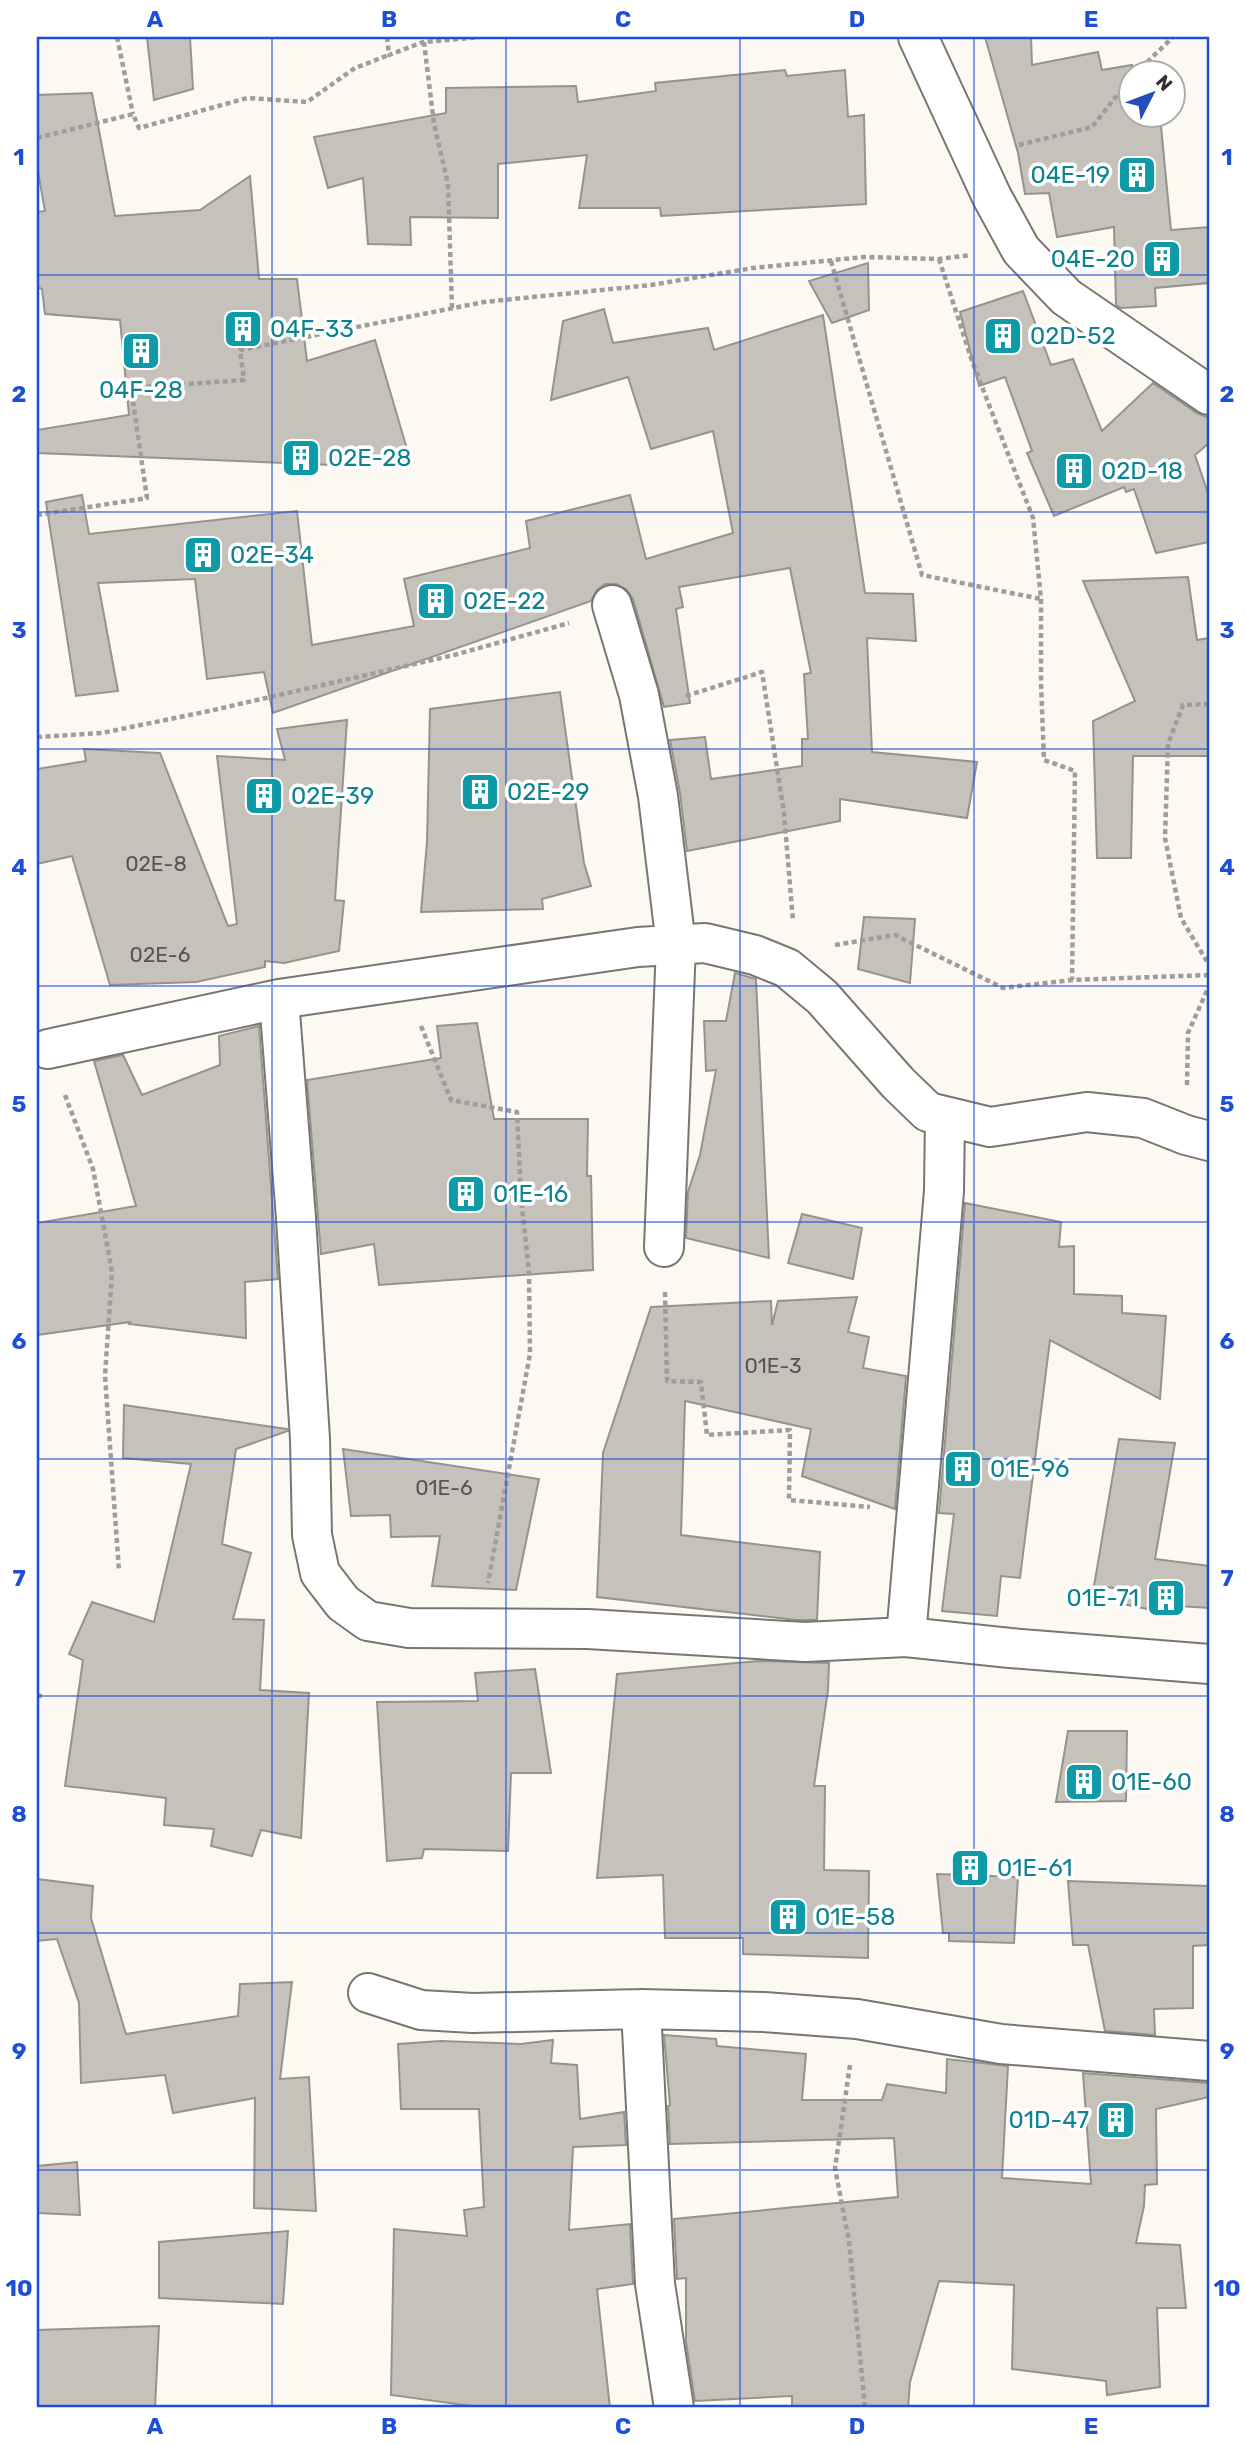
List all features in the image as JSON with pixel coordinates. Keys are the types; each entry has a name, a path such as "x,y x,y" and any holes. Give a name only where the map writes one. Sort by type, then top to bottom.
{"street":[{"path":"918,37 992,197 1021,250 1066,297 1209,395"},
{"path":"612,605 639,695 658,796 676,945 664,1247"},
{"path":"48,1049 279,999 638,947 705,943 755,955 788,968 822,997 890,1074 929,1112 990,1128 1087,1112 1143,1118 1198,1138"},
{"path":"279,999 308,1411 312,1535 320,1573 343,1603 368,1621 409,1628 588,1629 805,1642 906,1637 1209,1664"},
{"path":"906,1637 944,1191 945,1117"},
{"path":"368,1993 422,2010 473,2013 641,2010 764,2012 857,2019 1001,2044 1209,2061"},
{"path":"641,2010 655,2284 674,2408"}],"path":[{"path":"117,37 133,114 139,128 247,99 307,102 355,68 389,55 424,42 480,37"},
{"path":"387,37 389,55"},
{"path":"1149,60 1173,37"},
{"path":"424,42 434,124 448,184 452,308"},
{"path":"992,197 1016,146 1092,127 1116,97"},
{"path":"37,138 133,114"},
{"path":"37,515 148,498 131,388 244,380 240,350 484,302 651,285 753,268 864,257 939,259 1021,250"},
{"path":"939,259 972,361 1033,518 1041,599 1044,760 1075,771 1072,980"},
{"path":"831,261 922,575 1041,599"},
{"path":"37,737 102,733 454,655 587,618 612,605"},
{"path":"639,695 676,699 762,672 784,813 792,902 788,968"},
{"path":"1209,704 1183,705 1168,744 1165,838 1181,918 1209,965"},
{"path":"788,968 828,946 895,935 1003,988 1072,980 1209,975"},
{"path":"420,979 421,1028 435,1055 451,1100 517,1112 521,1198 529,1271 530,1354 486,1589 491,1629"},
{"path":"1198,1138 1188,1033 1209,986"},
{"path":"48,1049 93,1169 112,1272 105,1376 119,1572"},
{"path":"664,1247 667,1381 701,1382 707,1435 790,1430 789,1500 916,1510"},
{"path":"37,1695 45,1697"},
{"path":"857,2019 835,2168 849,2241 865,2408"}],"building":[{"path":"147,37 190,37 193,89 154,100"},
{"path":"985,37 1031,37 1032,65 1098,52 1102,70 1116,68 1116,130 1161,130 1171,230 1209,227 1209,283 1155,288 1156,306 1121,308 1116,305 1114,227 1057,237 1049,193 1025,194 1018,153"},
{"path":"785,70 787,76 845,70 848,117 864,115 866,204 661,216 660,208 579,208 587,155 498,164 498,218 410,217 411,245 368,244 363,178 328,188 314,137 446,113 446,88 576,86 578,102 656,91 655,83"},
{"path":"92,93 115,216 200,210 250,176 259,279 297,279 307,361 375,340 407,449 358,466 37,453 37,430 129,415 120,320 45,314 42,289 37,287 37,212 45,211 37,166 37,95"},
{"path":"868,263 869,310 832,323 809,281"},
{"path":"1023,291 1051,365 1073,359 1102,431 1153,383 1197,413 1209,418 1209,443 1195,455 1209,496 1209,542 1156,553 1134,489 1126,492 1124,487 1054,516 1027,453 1032,451 1005,377 979,386 960,312"},
{"path":"604,309 613,343 708,328 714,350 823,315 865,593 913,594 916,641 867,638 872,752 977,762 967,818 840,799 840,821 687,851 670,740 705,737 711,779 802,766 802,739 808,739 804,674 811,673 790,568 679,587 683,607 676,609 690,703 664,707 633,599 626,589 616,584 605,584 597,590 591,601 273,713 264,672 207,679 195,579 98,583 118,691 76,696 46,502 82,495 89,534 297,511 312,645 414,626 404,579 530,548 526,521 630,495 646,559 733,533 713,431 651,449 628,377 551,400 563,321"},
{"path":"1188,577 1197,640 1209,638 1209,756 1133,756 1131,858 1097,858 1093,721 1135,701 1083,581"},
{"path":"560,692 584,863 591,886 542,899 543,909 421,912 427,842 430,709"},
{"path":"347,720 335,900 344,901 339,951 284,963 265,961 265,967 196,982 110,985 72,856 37,864 37,769 86,761 84,749 160,753 228,926 237,924 217,756 285,760 277,729"},
{"path":"864,917 915,919 910,983 858,969"},
{"path":"735,973 756,979 769,1258 686,1238 688,1192 700,1155 716,1070 706,1071 704,1021 726,1021"},
{"path":"477,1023 494,1119 588,1119 587,1176 591,1176 593,1270 379,1285 374,1244 321,1254 307,1080 441,1058 437,1026"},
{"path":"259,1026 278,1279 245,1282 246,1338 129,1324 130,1322 37,1335 37,1223 136,1206 94,1061 123,1055 142,1095 220,1065 219,1036"},
{"path":"965,1203 1061,1222 1059,1247 1074,1246 1074,1294 1122,1296 1122,1313 1166,1316 1160,1399 1050,1340 1020,1578 1001,1576 997,1616 942,1611 954,1514 939,1513"},
{"path":"802,1214 862,1228 853,1279 788,1263"},
{"path":"857,1297 848,1332 869,1337 863,1368 906,1376 895,1509 802,1476 811,1429 685,1401 681,1535 820,1552 817,1620 796,1620 597,1597 603,1453 651,1307 771,1301 772,1325 778,1301"},
{"path":"124,1405 288,1431 236,1449 222,1544 251,1553 233,1619 264,1620 260,1690 309,1693 301,1838 261,1830 252,1856 211,1846 214,1829 164,1825 166,1798 65,1786 83,1660 69,1654 92,1602 154,1622 191,1464 123,1458"},
{"path":"1119,1439 1175,1443 1155,1559 1209,1566 1209,1608 1178,1606 1178,1615 1122,1604 1124,1589 1094,1586"},
{"path":"343,1449 539,1479 516,1590 432,1586 440,1536 391,1537 390,1515 351,1516"},
{"path":"758,1661 829,1663 828,1690 814,1786 825,1786 824,1870 869,1871 868,1958 743,1954 743,1938 665,1938 663,1875 597,1878 617,1674"},
{"path":"535,1669 551,1773 511,1773 508,1851 424,1849 422,1858 387,1861 377,1702 478,1701 475,1673"},
{"name":"01E-60","path":"1068,1731 1127,1731 1126,1801 1056,1802"},
{"path":"937,1874 1018,1877 1014,1943 949,1941 949,1933 943,1933"},
{"path":"37,1879 93,1886 91,1918 126,2034 238,2016 240,1984 292,1982 280,2079 309,2077 316,2211 254,2208 255,2098 173,2113 165,2075 81,2083 79,2003 57,1939 37,1941"},
{"path":"1068,1881 1209,1886 1209,1945 1193,1946 1193,2008 1154,2009 1155,2035 1105,2031 1088,1945 1073,1945"},
{"path":"664,2035 716,2039 717,2046 806,2054 802,2100 882,2100 887,2084 946,2093 947,2059 1008,2066 1002,2178 1091,2184 1083,2073 1209,2083 1209,2097 1156,2109 1157,2184 1145,2185 1144,2206 1136,2243 1180,2245 1186,2308 1157,2308 1160,2387 1107,2395 1106,2381 1012,2369 1014,2285 939,2281 910,2382 908,2408 792,2408 792,2396 695,2401 686,2342 686,2278 677,2279 674,2219 898,2197 894,2138 670,2144 670,2105"},
{"path":"553,2040 551,2063 577,2065 580,2119 624,2112 626,2145 573,2147 569,2230 630,2224 633,2284 597,2289 610,2408 486,2408 391,2395 394,2229 467,2236 464,2210 484,2207 479,2109 401,2109 398,2044 441,2041 521,2044"},
{"path":"77,2162 80,2215 37,2213 37,2166"},
{"path":"288,2231 283,2304 159,2298 159,2242"},
{"path":"159,2326 155,2408 37,2406 37,2330"}],"place":[{"name":"04E-19","path":"1137,175"},
{"name":"04E-20","path":"1162,259"},
{"name":"04F-33","path":"243,329"},
{"name":"02D-52","path":"1003,336"},
{"name":"04F-28","path":"141,351"},
{"name":"02E-28","path":"301,458"},
{"name":"02D-18","path":"1074,471"},
{"name":"02E-34","path":"203,555"},
{"name":"02E-22","path":"436,601"},
{"name":"02E-29","path":"480,792"},
{"name":"02E-39","path":"264,796"},
{"name":"01E-16","path":"466,1194"},
{"name":"01E-96","path":"963,1469"},
{"name":"01E-71","path":"1166,1598"},
{"name":"01E-60","path":"1084,1782"},
{"name":"01E-61","path":"970,1868"},
{"name":"01E-58","path":"788,1917"},
{"name":"01D-47","path":"1116,2120"}]}
